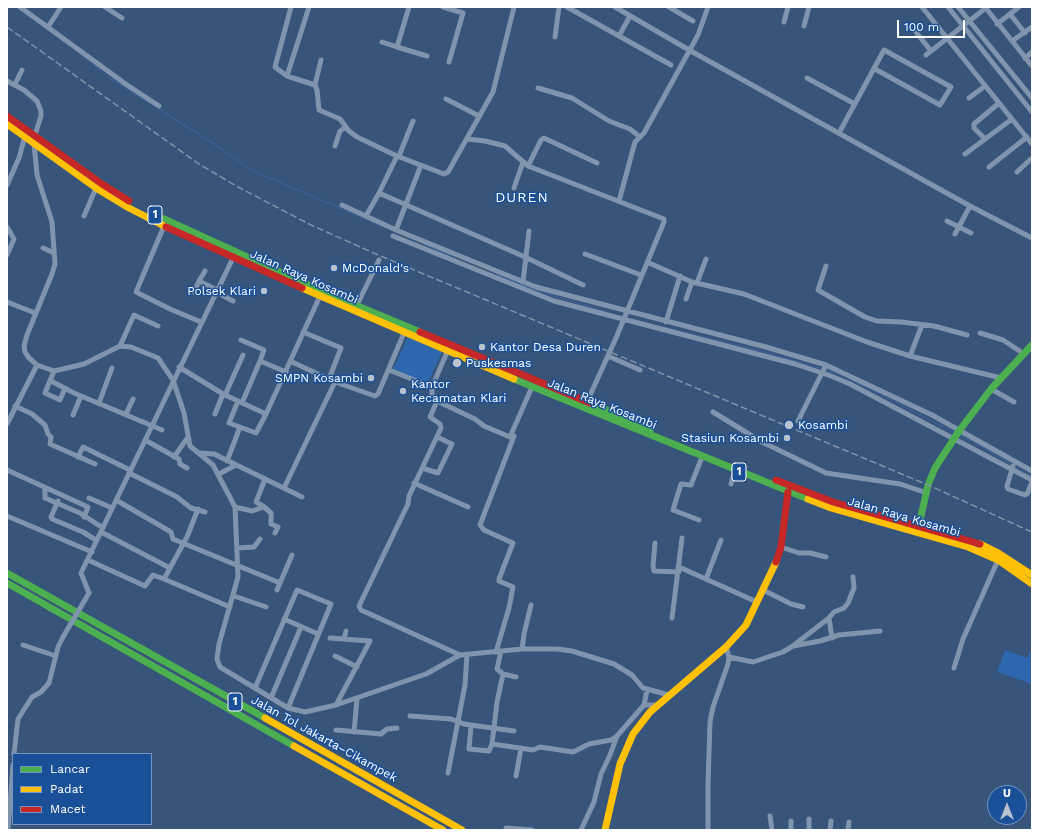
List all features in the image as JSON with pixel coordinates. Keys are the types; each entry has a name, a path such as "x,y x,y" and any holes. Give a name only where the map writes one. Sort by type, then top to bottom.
{"main road":[{"name":"Jalan Raya Kosambi","path":"7,116 96,188 164,226 233,258 317,293 357,305 532,387 788,492 831,508 968,547 998,560 1032,584"},
{"name":"Jalan Raya Kosambi","path":"7,124 25,136 34,138 131,202 317,293 404,333 449,348 587,402 786,485 833,502 974,541 998,553 1032,575"},
{"path":"919,525 935,468 956,435 991,389 1032,345"},
{"path":"605,830 625,749 644,718 657,705 726,647 746,624 763,590 781,547 788,492"},
{"name":"Jalan Tol Jakarta–Cikampek","path":"7,573 462,830"},
{"name":"Jalan Tol Jakarta–Cikampek","path":"7,583 443,830"}],"street":[{"path":"48,27 61,7"},
{"path":"105,7 122,18"},
{"path":"292,7 286,32 275,63 276,68 287,76 315,85"},
{"path":"287,76 309,7"},
{"path":"397,47 409,7"},
{"path":"443,7 463,13 449,62"},
{"path":"322,60 315,85 318,108 340,119 357,137 441,174 446,174 468,138 495,86 514,7"},
{"path":"555,36 559,7"},
{"path":"567,7 671,65"},
{"path":"615,7 689,50 970,206 1032,238"},
{"path":"669,7 693,21"},
{"path":"619,201 633,146 640,137 698,35 708,7"},
{"path":"784,22 788,7"},
{"path":"804,26 809,7"},
{"path":"922,7 1032,144"},
{"path":"948,7 1032,112"},
{"path":"958,7 1032,98"},
{"path":"926,55 986,7 997,24 1032,66"},
{"path":"997,24 1019,7"},
{"path":"24,8 127,85 160,106"},
{"path":"1010,14 1025,32"},
{"path":"619,36 630,16"},
{"path":"1012,41 1032,27"},
{"path":"916,32 931,51"},
{"path":"382,42 427,56"},
{"path":"839,133 884,50 951,87 940,105 875,69"},
{"path":"1025,58 1032,52"},
{"path":"15,84 22,70"},
{"path":"807,78 855,104"},
{"path":"7,81 15,84 34,98 40,106 41,116 34,138 37,175 52,222 54,271 35,313 24,346 26,355 37,365 54,371 84,364 120,346 131,347 155,356 164,365 173,380 184,413 190,446 213,465 235,507 238,577 234,596 219,644 217,663 220,667 288,708 297,712 312,712 357,699 426,674 460,654"},
{"path":"969,98 986,86"},
{"path":"538,88 572,98 608,121 636,132 640,137"},
{"path":"446,99 479,116"},
{"path":"985,139 974,128 974,124 999,103"},
{"path":"965,154 1012,119"},
{"path":"366,216 398,156 413,121"},
{"path":"335,146 339,133 346,127"},
{"path":"7,185 19,158 25,136"},
{"path":"989,167 1026,137"},
{"path":"468,138 505,146 528,166 664,219 648,262 641,275 608,356 587,402"},
{"path":"528,166 541,140 544,138 597,163"},
{"path":"1017,172 1032,158"},
{"path":"514,188 523,162"},
{"path":"396,230 421,165"},
{"path":"84,216 96,188"},
{"path":"379,193 525,257 583,285"},
{"path":"342,205 396,230 415,241 526,286 554,301 574,301 624,316 666,322 824,369 930,420 1013,465 1032,471"},
{"path":"955,234 970,206"},
{"path":"947,221 971,233"},
{"path":"164,226 136,292 170,310 201,322"},
{"path":"7,227 14,239 7,254"},
{"path":"526,286 525,257 529,231"},
{"path":"393,236 415,241 526,286"},
{"path":"43,248 54,252"},
{"path":"585,254 641,275"},
{"path":"14,753 18,719 32,697 41,692 49,683 63,637 89,593 81,575 96,540 233,258"},
{"path":"686,299 706,258"},
{"path":"357,305 379,260"},
{"path":"648,262 695,282 744,294 867,342 910,356 1000,378"},
{"path":"826,266 818,290 835,302 872,321 922,324 967,336"},
{"path":"194,292 205,270"},
{"path":"666,322 680,276"},
{"path":"199,281 233,301"},
{"path":"534,290 795,364 824,369 850,384 930,420 1013,465 1032,481 1027,494 1025,495 1008,488 1007,486 1013,465"},
{"path":"241,340 264,350 264,353 229,422 256,433 286,372 303,332 317,293"},
{"path":"7,302 35,313"},
{"path":"120,346 134,315 158,326"},
{"path":"910,356 922,324"},
{"path":"303,332 342,348 329,379"},
{"path":"290,361 335,382 375,396 378,394 404,333"},
{"path":"980,333 1003,340 1024,354"},
{"path":"449,348 432,387 432,395 437,401 475,419 484,426 510,437 532,387"},
{"path":"215,414 243,355"},
{"path":"608,356 640,370"},
{"path":"260,361 286,372"},
{"path":"7,424 37,365"},
{"path":"179,367 224,394 266,414"},
{"path":"99,403 112,368"},
{"path":"798,421 824,369"},
{"path":"389,370 432,387"},
{"path":"54,371 45,392 46,395 60,400 65,388"},
{"path":"50,381 81,396 162,430"},
{"path":"284,488 335,382"},
{"path":"991,389 1014,402"},
{"path":"73,415 81,396"},
{"path":"126,414 133,399"},
{"path":"437,401 430,416 431,419 441,425 437,437 414,483 408,498 408,504 359,608 443,648 460,654 467,655 522,649 557,649 592,657 623,668 647,690 669,695"},
{"path":"15,406 32,414 45,425 48,434 52,437 50,444 95,464"},
{"path":"713,412 762,442 826,473 900,484 927,493"},
{"path":"219,474 228,461 240,427"},
{"path":"514,436 481,522 481,527 484,530 513,543 499,579 499,581 513,587 498,651 497,669 503,674 516,677"},
{"path":"174,457 188,437"},
{"path":"422,468 438,473 452,444 437,437"},
{"path":"145,440 179,460 180,464 187,468"},
{"path":"78,457 83,447 177,497 191,508 205,512"},
{"path":"200,454 211,453 302,497"},
{"path":"699,520 673,510 681,484 691,485 702,457"},
{"path":"219,474 236,465"},
{"path":"7,470 45,489 88,507 84,517"},
{"path":"731,484 735,470"},
{"path":"265,479 256,502 271,513 271,524 278,527 275,533"},
{"path":"414,483 468,507"},
{"path":"45,489 45,498 80,513 102,530 170,568"},
{"path":"61,495 52,519 83,532 96,540"},
{"path":"89,498 112,508"},
{"path":"116,500 171,532 173,539 280,583"},
{"path":"235,507 252,511 258,510 263,506"},
{"path":"164,579 183,544 198,509"},
{"path":"7,516 92,552"},
{"path":"672,618 682,538"},
{"path":"237,548 254,547 260,539"},
{"path":"706,578 721,540"},
{"path":"655,543 654,571 679,570 706,578 757,602"},
{"path":"781,547 800,553 826,556"},
{"path":"277,590 292,555"},
{"path":"88,560 145,586 152,575 230,607"},
{"path":"954,668 963,640 998,560"},
{"path":"729,657 753,662 782,652 793,646 829,618 834,612 844,608 848,603 854,588 853,577"},
{"path":"254,688 284,619 295,601 298,590 331,604 288,708"},
{"path":"763,590 791,604 803,607"},
{"path":"234,596 266,607"},
{"path":"522,649 531,605"},
{"path":"829,618 832,638"},
{"path":"284,619 318,634"},
{"path":"271,698 301,627"},
{"path":"344,639 346,631"},
{"path":"793,646 832,638 839,635 880,631"},
{"path":"330,638 370,641 336,705"},
{"path":"23,645 56,656"},
{"path":"708,830 710,722 712,706 726,672 729,657 726,647"},
{"path":"448,774 464,686 467,655"},
{"path":"335,656 356,667"},
{"path":"471,726 469,739 470,749 486,752 490,750 503,674"},
{"path":"492,744 536,751 540,747 573,752 589,744 611,740 617,736 644,705 647,690"},
{"path":"354,732 357,699"},
{"path":"644,705 657,705"},
{"path":"410,716 451,719 458,723 471,726 494,728 502,731 514,731"},
{"path":"336,730 382,734 387,729 397,728"},
{"path":"581,830 594,802 600,774 610,755 617,736"},
{"path":"516,776 521,748"},
{"path":"8,830 12,778"},
{"path":"770,816 772,830"},
{"path":"809,819 810,830"},
{"path":"791,821 791,830"},
{"path":"830,830 831,821"},
{"path":"848,830 849,822"},
{"path":"506,828 532,830"}],"shaded area":[{"path":"408,337 442,352 427,385 393,369"},
{"path":"1032,649 1032,684 997,672 1005,650 1027,658"}],"waterway":[{"path":"81,54 108,77 219,147 251,170 382,226"},
{"path":"424,244 453,258"},
{"path":"497,275 538,291 604,311"},
{"path":"626,318 769,353 822,369"},
{"path":"825,370 845,376"},
{"path":"850,379 955,433"},
{"path":"958,435 974,442 1032,477"}],"railway":[{"path":"7,27 199,164 238,187 311,225 376,254 928,485 1032,532"}],"traffic: fast":[{"path":"164,219 317,289 420,332"},
{"path":"919,525 928,485 935,468 959,431 991,389 1032,345"},
{"path":"514,379 808,499"},
{"path":"590,403 651,429"},
{"path":"7,573 265,718"},
{"path":"7,583 294,746"}],"traffic: slow":[{"path":"7,124 96,188 129,208 166,227"},
{"path":"302,288 514,379"},
{"path":"808,499 831,508 968,547 998,560 1032,584"},
{"path":"980,544 998,553 1032,575"},
{"path":"605,830 620,764 633,734 650,712 726,647 746,625 776,562"},
{"path":"265,718 462,830"},
{"path":"294,746 443,830"}],"traffic: jam":[{"path":"7,116 102,184 129,201"},
{"path":"166,227 302,288"},
{"path":"420,332 590,403"},
{"path":"776,480 833,502 980,544"},
{"path":"776,562 781,547 788,492"}],"place":[{"name":"McDonald's","path":"334,268"},
{"name":"Polsek Klari","path":"264,291"},
{"name":"Kantor Desa Duren","path":"482,347"},
{"name":"Puskesmas","path":"457,363"},
{"name":"SMPN Kosambi","path":"371,378"},
{"name":"Kantor Kecamatan Klari","path":"403,391"},
{"name":"Kosambi","path":"789,425"},
{"name":"Stasiun Kosambi","path":"787,438"}],"district":[{"name":"DUREN","path":"522,198"}]}
